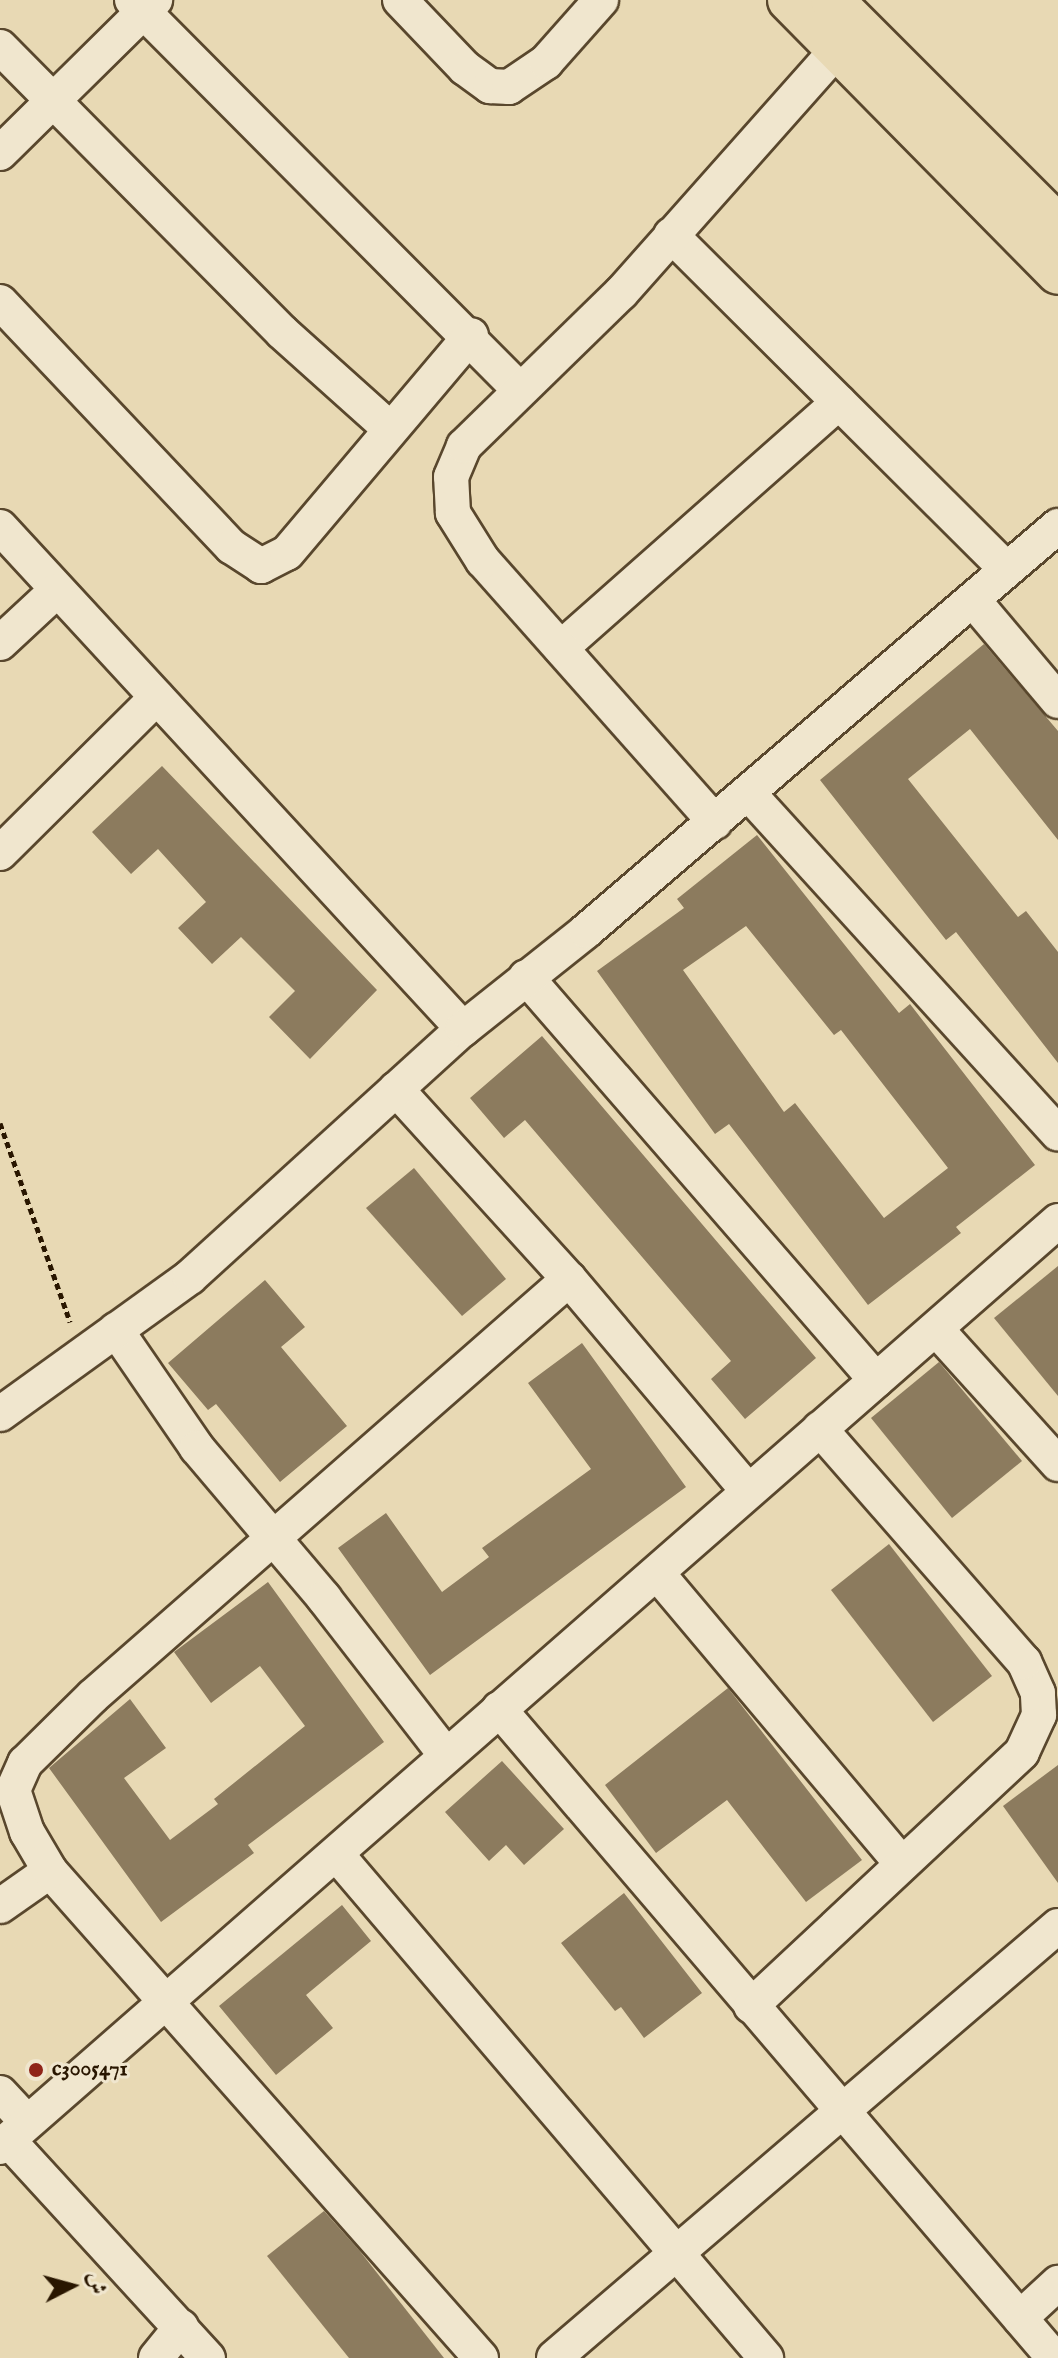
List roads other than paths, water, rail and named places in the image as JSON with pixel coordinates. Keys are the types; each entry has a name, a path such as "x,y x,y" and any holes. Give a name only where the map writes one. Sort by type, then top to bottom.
{"main road":[{"path":"789,0 835,52 1058,273"},
{"path":"832,0 1052,208"}],"street":[{"path":"400,0 473,74 490,86 509,87 546,62 601,0"},
{"path":"0,153 54,104 144,4 471,335 519,389"},
{"path":"0,47 282,332 389,428"},
{"path":"715,822 468,541 449,495 455,460 464,446 519,389 621,293 835,52"},
{"path":"671,235 1007,570"},
{"path":"0,302 256,565 270,565 287,553 389,428 471,335"},
{"path":"561,648 839,402"},
{"path":"0,1414 190,1277 463,1029 749,794 1058,526"},
{"path":"0,527 463,1029"},
{"path":"0,643 56,591"},
{"path":"973,600 1058,701"},
{"path":"0,853 157,697"},
{"path":"749,794 1058,1134"},
{"path":"526,977 876,1380"},
{"path":"396,1089 569,1279 748,1491"},
{"path":"11,2136 338,1856 445,1754 1057,1223"},
{"path":"481,2358 50,1871 16,1806 13,1790 21,1769 93,1696 569,1279"},
{"path":"936,1329 1058,1464"},
{"path":"116,1330 197,1448 274,1536 445,1754"},
{"path":"751,2006 900,1862 1022,1752 1035,1734 1038,1693 1024,1662 820,1429"},
{"path":"657,1573 900,1862"},
{"path":"499,1709 1054,2358"},
{"path":"338,1856 678,2249 766,2358"},
{"path":"0,1906 50,1871"},
{"path":"554,2358 1058,1926"},
{"path":"0,2093 11,2136 208,2358"},
{"path":"1020,2318 1058,2283"},
{"path":"156,2358 181,2327"}],"place":[{"name":"c3005471","path":"36,2070"}]}
